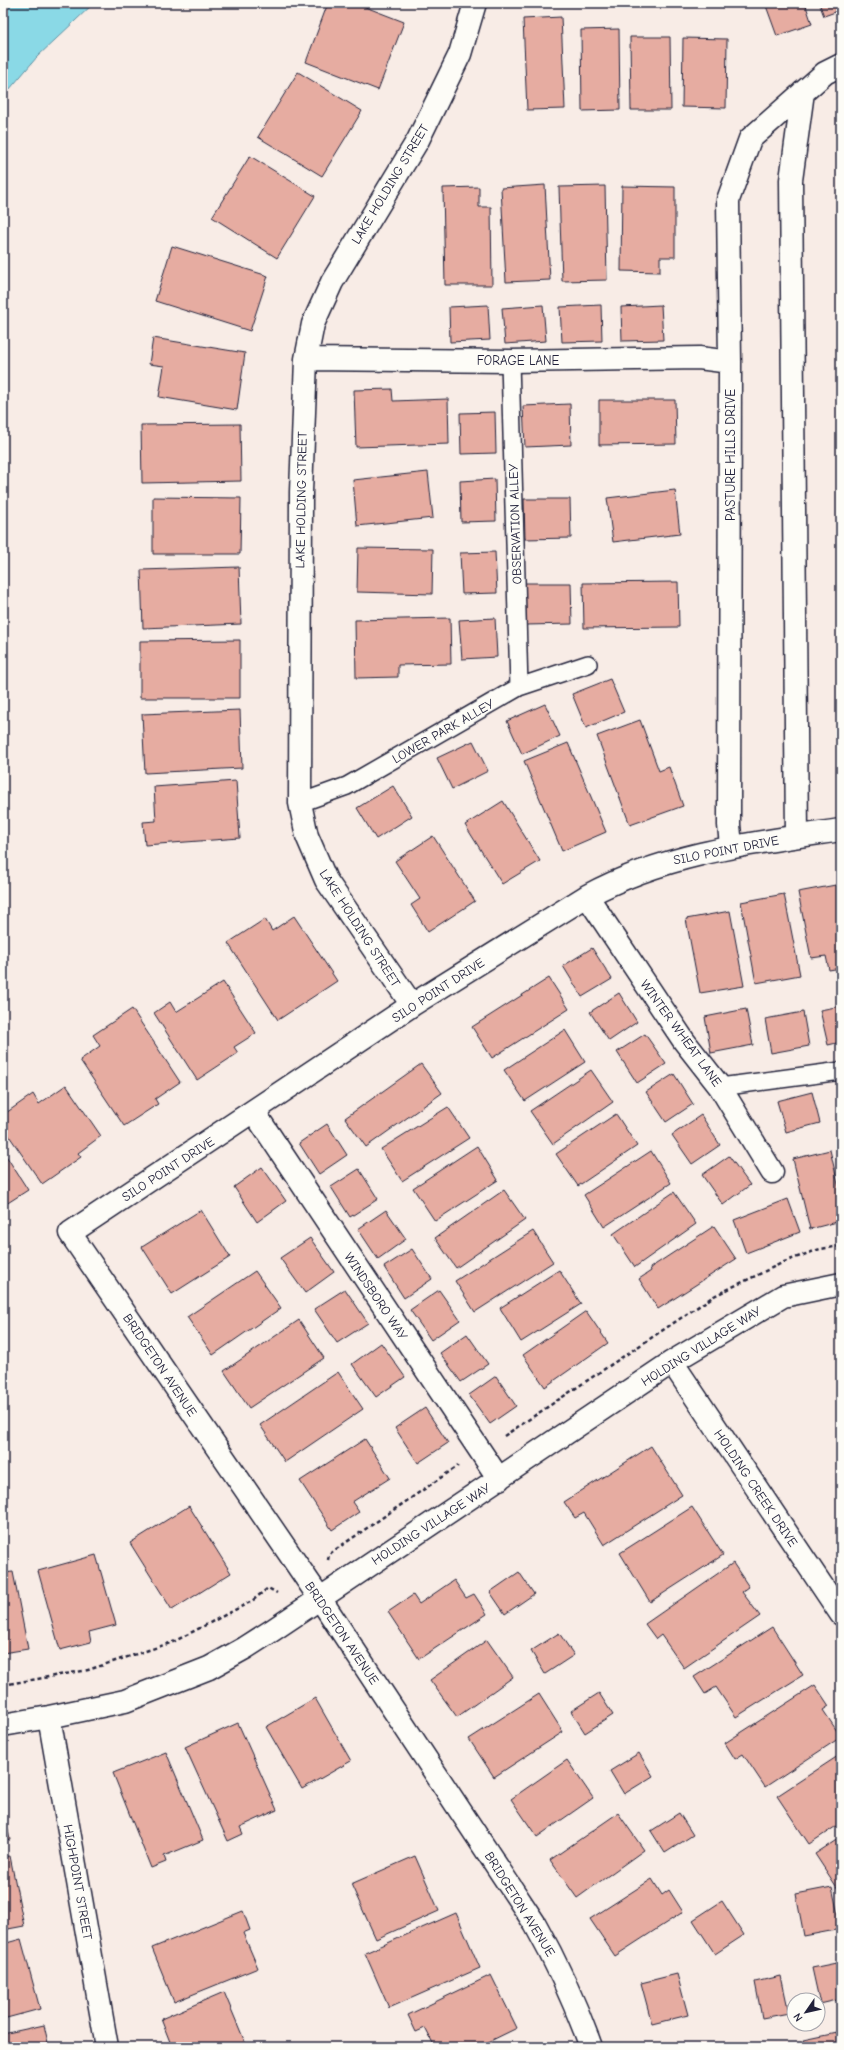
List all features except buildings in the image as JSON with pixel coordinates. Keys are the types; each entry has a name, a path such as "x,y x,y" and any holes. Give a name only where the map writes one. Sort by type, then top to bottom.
{"street":[{"name":"LAKE HOLDING STREET","path":"412,1006 326,880 306,836 300,803 300,492 306,359 313,324 332,282 418,140 460,54 475,3"},
{"name":"PASTURE HILLS DRIVE","path":"731,846 729,825 730,362 728,200 750,139 825,73 841,65"},
{"path":"798,836 791,180 803,92"},
{"name":"FORAGE LANE","path":"306,359 510,361 699,358 730,362"},
{"name":"SILO POINT DRIVE","path":"70,1233 412,1006 587,896 613,882 665,862 731,846 841,830"},
{"name":"WINTER WHEAT LANE","path":"587,896 684,1041 720,1087 772,1172"},
{"name":"WINDSBORO WAY","path":"254,1112 498,1479"},
{"name":"BRIDGETON AVENUE","path":"70,1233 319,1597 535,1924 560,1968 591,2047"},
{"name":"HOLDING VILLAGE WAY","path":"3,1725 125,1701 209,1668 245,1648 672,1362 783,1296 841,1284"},
{"name":"HOLDING CREEK DRIVE","path":"672,1362 841,1614"},
{"name":"HIGHPOINT STREET","path":"49,1717 107,2047"}],"lane":[{"name":"OBSERVATION ALLEY","path":"510,361 519,687"},
{"name":"LOWER PARK ALLEY","path":"300,803 347,786 519,687 588,664"},
{"path":"720,1087 841,1071"}],"path":[{"path":"3,1685 88,1670 166,1644 252,1601 268,1588 279,1594"}],"water":[{"path":"3,3 94,3 37,57 3,97"}]}
